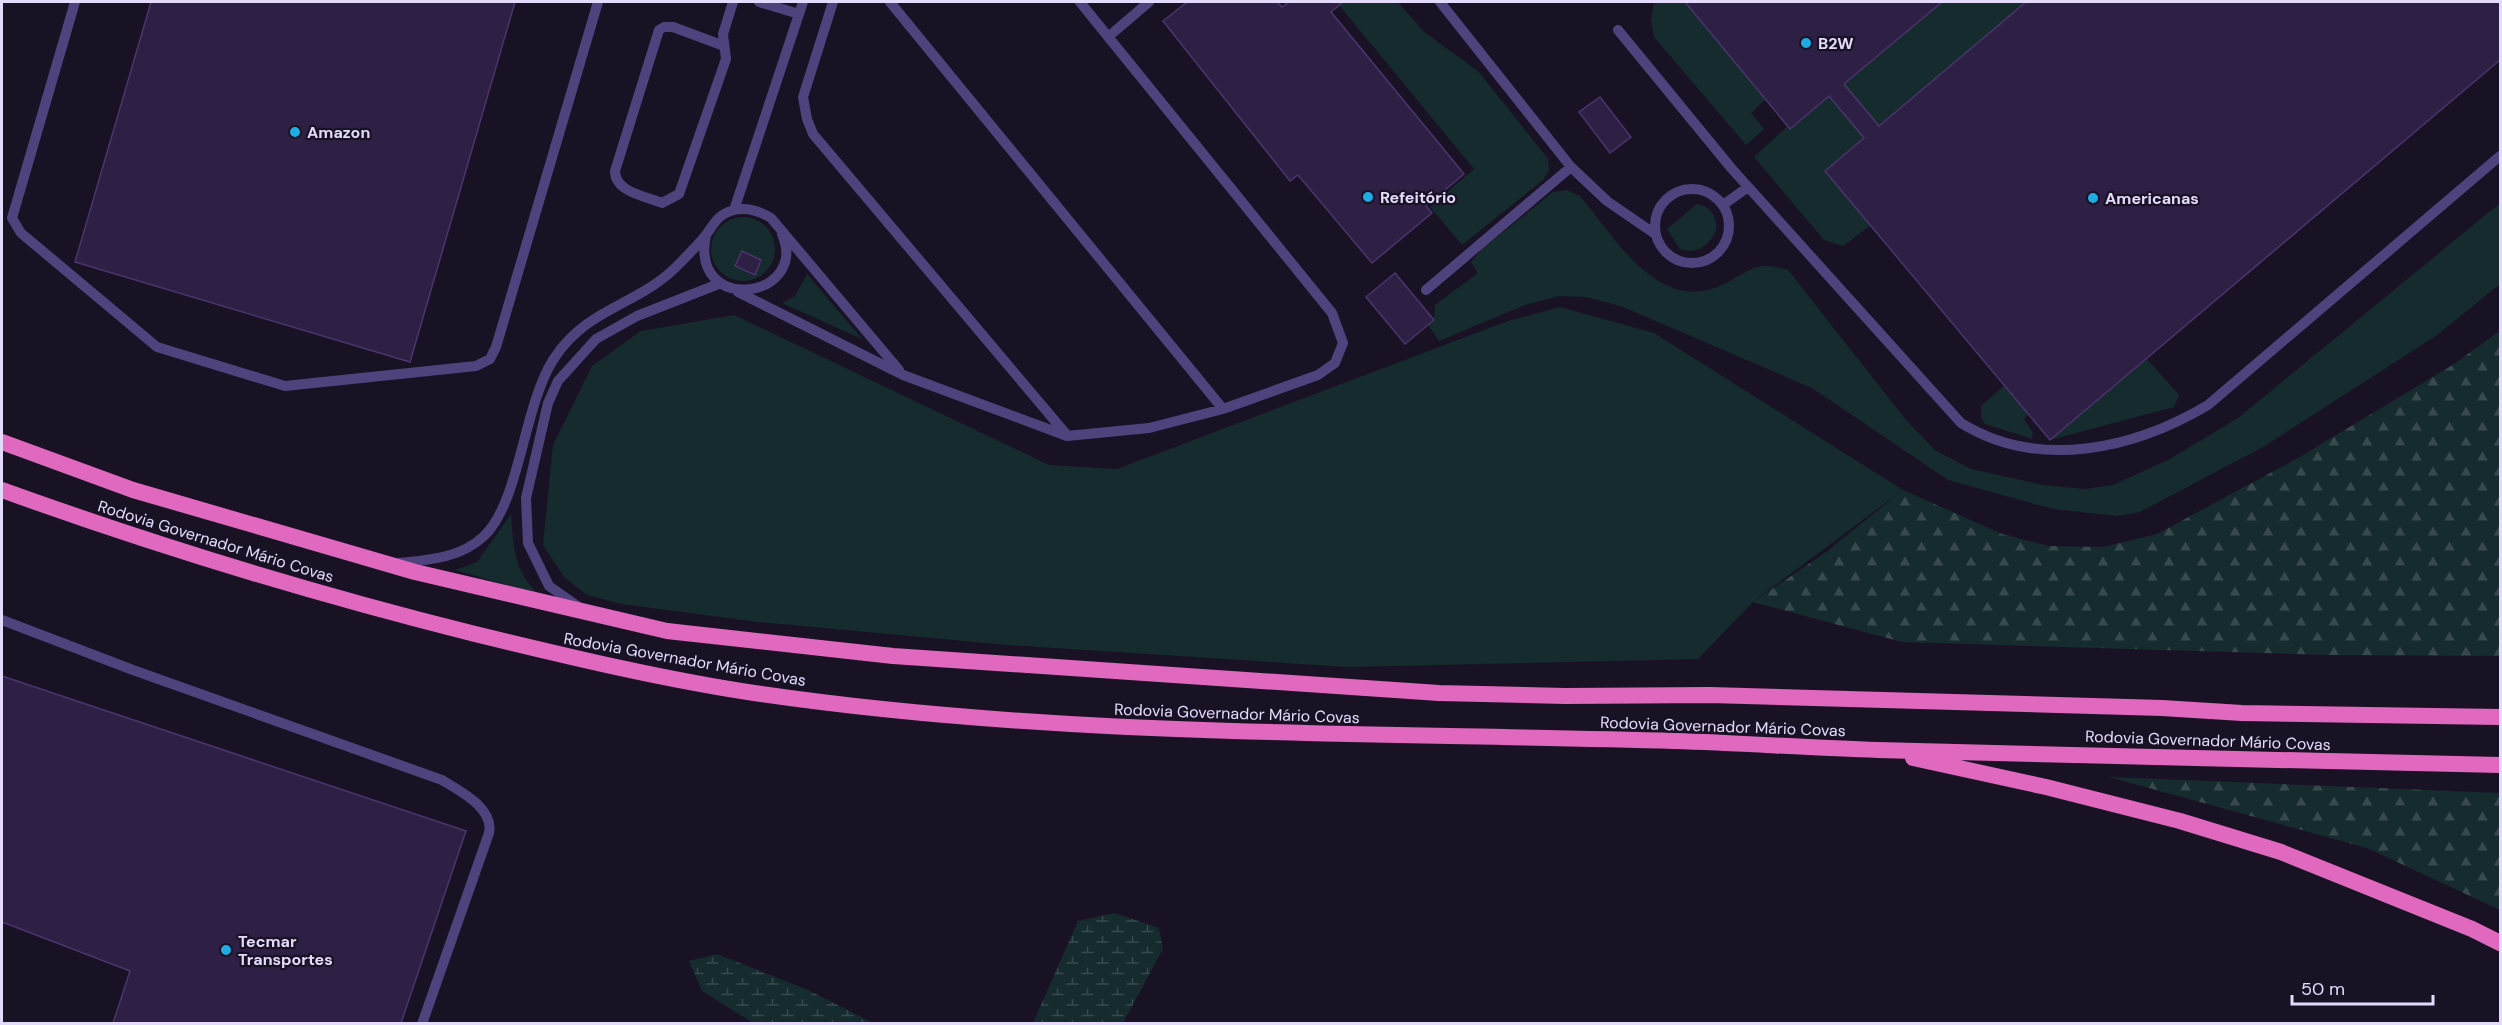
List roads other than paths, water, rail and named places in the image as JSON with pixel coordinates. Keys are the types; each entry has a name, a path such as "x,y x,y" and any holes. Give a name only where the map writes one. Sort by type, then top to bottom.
{"highway":[{"name":"Rodovia Governador Mário Covas","path":"2,442 133,490 390,564 586,612 668,631 893,656 1439,693 1565,696 1710,695 2150,708 2242,713 2500,717"},
{"name":"Rodovia Governador Mário Covas","path":"2,490 158,544 387,611 554,654 756,693 933,714 1159,729 1678,741 1874,750 2500,765"},
{"path":"1874,750 2046,787 2180,821 2281,852 2452,921 2500,943"}],"lane":[{"path":"75,2 12,218 21,233 157,347 285,386 476,366 490,359 496,347 598,2"},
{"path":"724,46 672,27 659,30 615,171 615,179 620,186 662,203 679,194 726,59 723,34 733,2"},
{"path":"759,2 799,14"},
{"path":"734,210 803,2"},
{"path":"833,2 803,98 813,134 1067,436"},
{"path":"890,2 1223,409"},
{"path":"706,234 705,260 711,273 721,283 903,375 1067,436 1149,428 1223,409 1318,375 1328,368 1341,353 1343,343 1340,328 1324,301 1080,2"},
{"path":"1440,2 1571,166 1607,201 1655,234"},
{"path":"1108,37 1145,3"},
{"path":"1618,30 1748,187 1961,423 1993,440 2047,451 2098,447 2130,440 2182,419 2208,405 2500,156"},
{"path":"1426,290 1571,166"},
{"path":"1723,205 1748,187"},
{"path":"1684,189 1699,189 1712,195 1723,205 1729,219 1729,233 1724,247 1713,258 1700,264 1685,264 1671,258 1661,248 1655,234 1658,213 1670,195 1684,189"},
{"path":"390,564 438,560 461,551 483,537 498,520 532,407 554,359 576,331 602,312 657,283 706,234 713,223 734,210 760,211 779,228 903,375"},
{"path":"738,292 761,288 773,280 781,268 785,255 785,241 779,228"},
{"path":"586,612 549,586 528,543 526,498 548,403 558,381 596,339 637,316 721,283"},
{"path":"2,620 133,670 442,780 468,795 489,822 489,833 422,1023"}],"place":[{"name":"B2W","path":"1806,43"},
{"name":"Amazon","path":"295,132"},
{"name":"Refeitório","path":"1368,197"},
{"name":"Americanas","path":"2093,198"},
{"name":"Tecmar Transportes","path":"226,950"}]}
